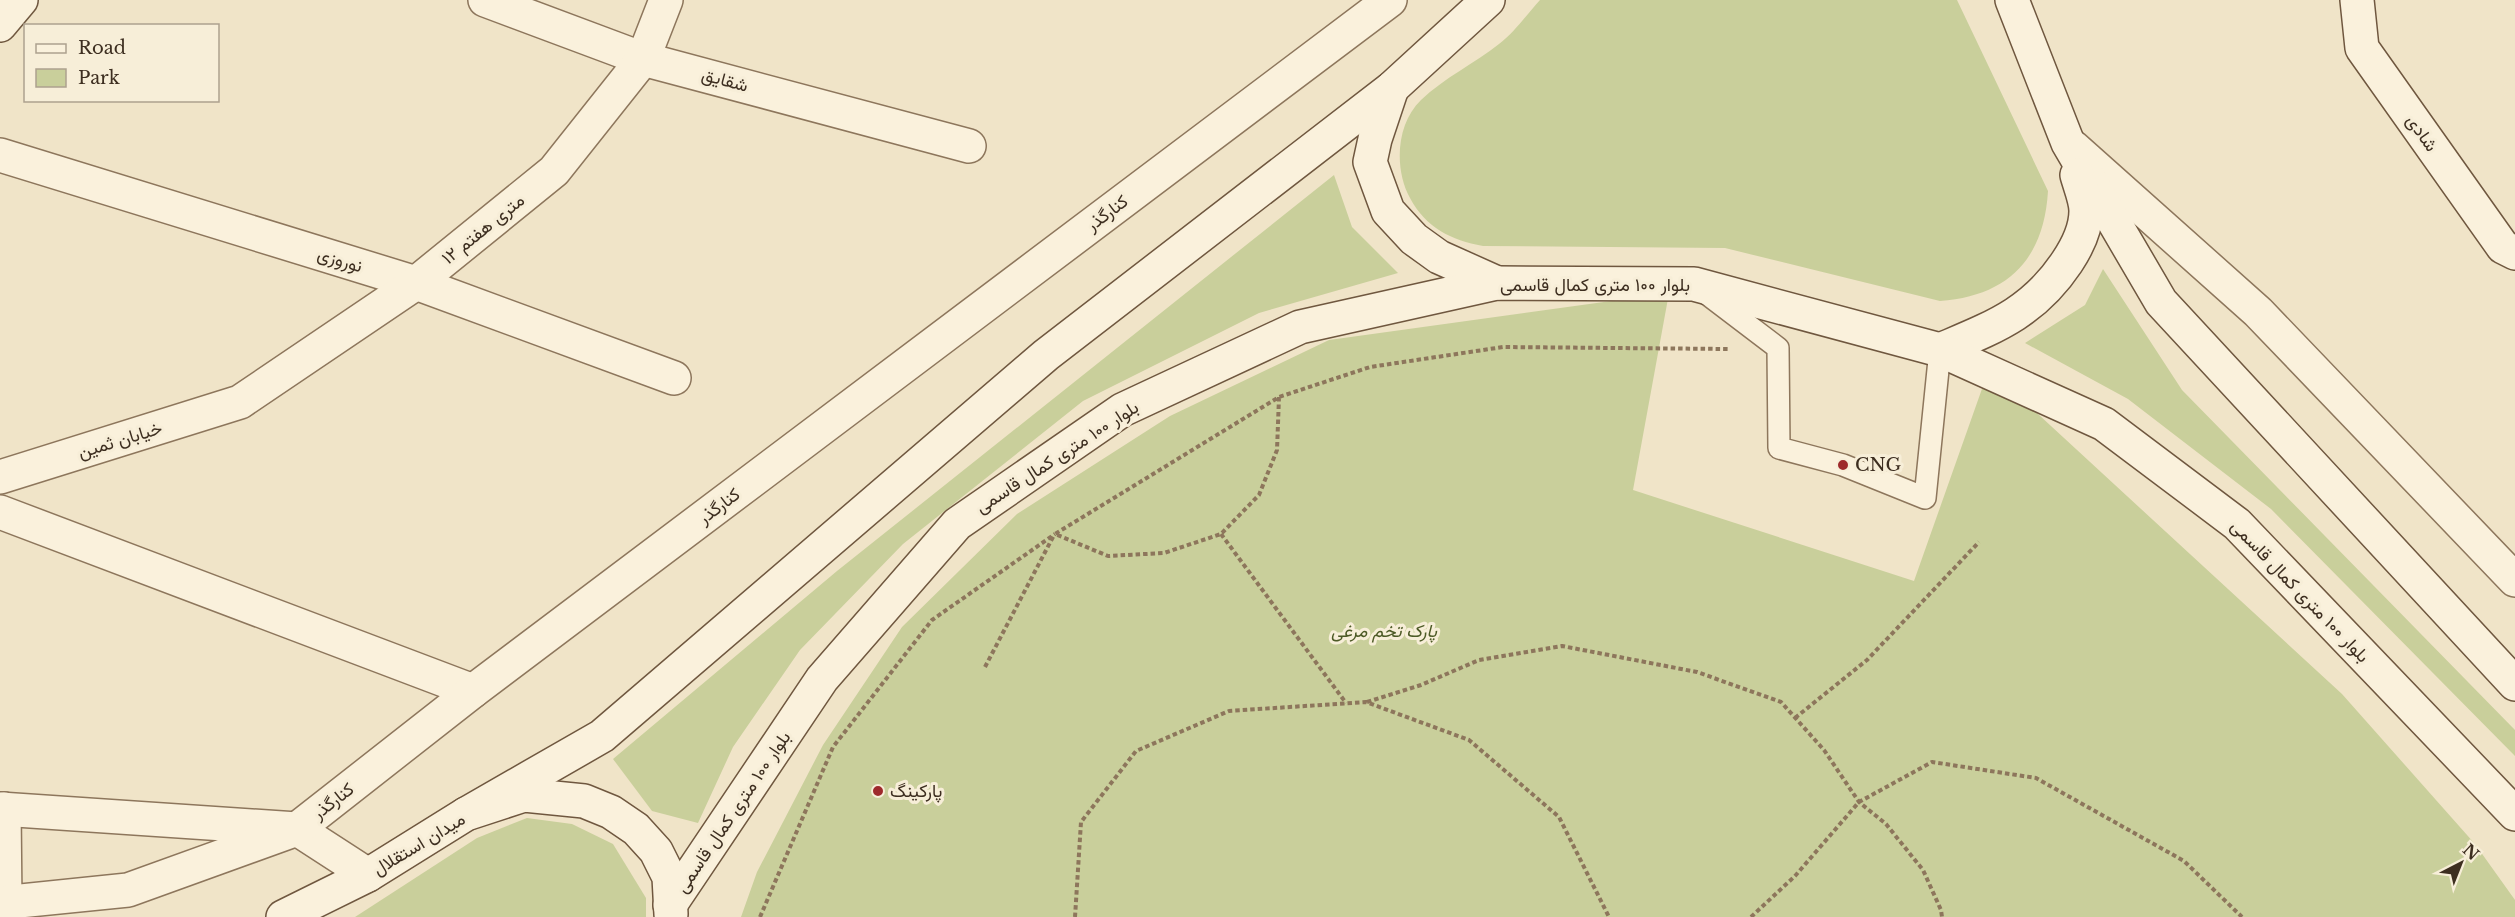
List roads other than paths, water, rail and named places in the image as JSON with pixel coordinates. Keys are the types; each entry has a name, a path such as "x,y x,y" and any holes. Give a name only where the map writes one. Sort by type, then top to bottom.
{"street":[{"path":"0,25 21,0"},
{"name":"شقایق","path":"485,0 644,59 969,146"},
{"name":"۱۲ متری هفتم","path":"240,402 416,283 554,171 644,59 666,0"},
{"name":"کنارگذر","path":"2,904 128,890 297,829 473,691 1390,0"},
{"path":"466,814 602,736 1046,355 1392,88 1488,0"},
{"path":"1940,350 1995,327 2036,301 2080,242 2086,211 2068,143 2012,0"},
{"name":"شادی","path":"2356,0 2362,48 2503,247 2515,253"},
{"path":"1392,88 1370,162 1388,211 1414,238 1439,257 1497,283"},
{"path":"2068,143 2258,312 2515,580"},
{"path":"2068,143 2161,302 2515,684"},
{"name":"نوروزی","path":"0,155 416,283 674,378"},
{"name":"بلوار ۱۰۰ متری کمال قاسمی","path":"670,911 822,679 957,524 1122,410 1300,327 1497,283 1694,284 1940,350 2104,424 2237,524 2515,814"},
{"name":"خیابان ثمین","path":"0,477 240,402"},
{"path":"0,512 473,691"},
{"name":"میدان استقلال","path":"282,917 368,874 466,814 524,795 584,801 611,812 636,829 656,851 669,877 670,911"},
{"path":"2,904 2,809 297,829 368,874"}],"lane":[{"path":"1694,284 1778,348 1779,448 1843,465 1925,498 1940,350"}],"place":[{"name":"CNG","path":"1843,465"},
{"name":"پارکینگ","path":"878,791"}],"park label":[{"name":"پارک تخم مرغی","path":"1384,631"}]}
